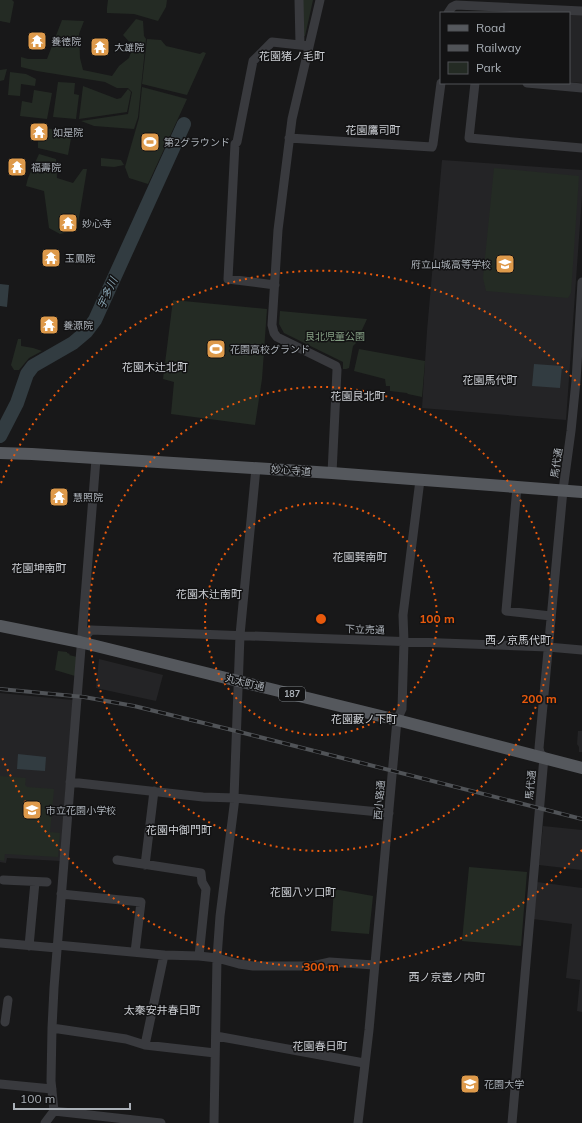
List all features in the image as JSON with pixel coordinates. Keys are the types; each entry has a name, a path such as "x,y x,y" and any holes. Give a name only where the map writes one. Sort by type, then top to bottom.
{"main road":[{"name":"妙心寺道","path":"0,453 332,473 582,492"},
{"name":"丸太町通","path":"0,626 80,642 238,680 544,757 582,768"}],"street":[{"path":"299,0 304,45"},
{"path":"320,0 304,45 289,138 278,230 272,325 275,335 336,366 332,473"},
{"path":"449,12 452,7 456,5 582,11"},
{"path":"274,285 228,279 235,144 237,142 253,61 272,42 304,45"},
{"path":"289,138 432,147 441,84"},
{"path":"475,84 469,138 582,148"},
{"path":"538,84 582,88"},
{"name":"馬代通","path":"512,1123 544,757 540,753 539,748 563,490 576,381 580,335 582,282"},
{"path":"45,1123 54,1111 52,1089 52,1028 57,946 80,642 96,458"},
{"path":"214,1123 217,958 220,916 234,798 240,635 256,468"},
{"name":"西小路通","path":"358,1123 369,1030 397,720 402,709 404,609 420,480"},
{"path":"517,487 506,611 551,616"},
{"name":"下立売通","path":"80,642 91,630 548,647 582,650"},
{"path":"70,782 203,797 234,798 389,813"},
{"path":"145,865 154,791"},
{"path":"117,860 201,873 202,882 206,889 199,956"},
{"path":"3,880 47,882"},
{"path":"28,946 35,882"},
{"path":"61,894 141,902 135,952"},
{"path":"0,943 164,955 199,956 217,958 253,966 312,966 330,962 374,966"},
{"path":"145,1045 164,955"},
{"path":"5,1022 8,1000"},
{"path":"52,1028 126,1039 145,1045 215,1053"},
{"path":"216,1036 364,1064"},
{"path":"0,1084 52,1089"},
{"path":"54,1111 161,1123"}],"shaded area":[{"path":"570,14 582,15 582,83 570,82"},
{"name":"府立山城高等学校","path":"442,160 582,170 582,196 566,420 422,408 427,331"},
{"path":"0,284 9,285 7,307 0,306"},
{"path":"534,364 562,366 560,388 532,386"},
{"path":"99,659 163,675 156,701 96,688"},
{"name":"市立花園小学校","path":"0,693 73,700 60,861 7,858 6,863 0,862"},
{"path":"578,731 582,731 582,752 579,752 579,747 577,744"},
{"path":"18,754 46,757 45,771 17,769"},
{"path":"543,826 582,830 582,870 539,865"},
{"path":"537,882 582,888 582,1012 577,1011 580,980 566,978 572,924 533,919"}],"green space":[{"path":"0,0 12,0 14,2 10,23 0,21"},
{"path":"108,0 167,0 166,7 158,21 134,14 107,13"},
{"path":"302,0 313,0 305,36 302,36"},
{"path":"136,19 143,21 144,36 146,39 138,117 134,129 94,126 81,121 128,114 132,92 128,88 117,88 105,82 21,67 21,57 28,59 47,59 62,20 84,21 79,34 80,58 83,70 112,76 119,66 129,58 133,46 123,35"},
{"path":"147,39 161,40 166,46 200,54 203,52 206,53 187,95 142,84"},
{"path":"7,69 4,80 0,81 0,70"},
{"path":"10,72 26,74 36,79 35,86 21,84 20,96 8,95"},
{"path":"58,82 75,83 74,94 79,95 76,119 53,117"},
{"path":"83,86 117,99 121,98 128,89 131,92 127,112 79,119"},
{"name":"第2グラウンド","path":"142,87 187,99 148,184 129,178 125,167 139,118"},
{"path":"34,90 52,93 47,119 20,116 22,101 32,103"},
{"path":"38,122 47,123 46,128 72,133 68,155 38,148 38,141 34,139"},
{"path":"39,154 56,159 57,178 73,183 83,169 87,169 77,230 60,234 49,228 44,191 26,186"},
{"path":"101,158 121,160 124,165 114,167 101,166"},
{"path":"494,168 579,176 571,293 568,298 486,291 483,278"},
{"name":"花園高校グランド","path":"173,300 267,309 262,379 255,425 171,414 174,382 163,379"},
{"name":"艮北児童公園","path":"280,311 367,319 356,343 353,346 349,368 343,369 343,362 284,333 279,324"},
{"path":"18,339 21,339 21,346 42,351 29,358 19,370 14,370 11,365"},
{"path":"359,349 425,361 422,397 390,391 390,386 386,386 385,379 354,371"},
{"path":"58,651 67,652 70,654 69,655 77,657 75,676 55,670"},
{"path":"0,776 26,778 25,785 27,787 54,789 50,832 60,833 58,857 5,854 4,861 0,860"},
{"path":"469,867 527,872 521,946 462,941"},
{"path":"334,889 373,896 369,934 331,931"}],"waterway":[{"name":"宇多川","path":"0,436 17,403 27,374 33,366 73,343 86,332 95,320 184,124"}],"railway":[{"path":"0,689 84,697 134,706 582,819"}],"place":[{"name":"養徳院","path":"37,41"},
{"name":"大雄院","path":"100,47"},
{"name":"如是院","path":"39,132"},
{"name":"第2グラウンド","path":"150,142"},
{"name":"福壽院","path":"17,167"},
{"name":"妙心寺","path":"68,223"},
{"name":"玉鳳院","path":"51,258"},
{"name":"府立山城高等学校","path":"505,264"},
{"name":"養源院","path":"49,325"},
{"name":"花園高校グランド","path":"216,349"},
{"name":"慧照院","path":"59,497"},
{"name":"市立花園小学校","path":"32,810"},
{"name":"花園大学","path":"470,1084"}],"district":[{"name":"花園猪ノ毛町","path":"292,56"},
{"name":"花園鷹司町","path":"373,130"},
{"name":"花園木辻北町","path":"155,367"},
{"name":"花園馬代町","path":"490,380"},
{"name":"花園艮北町","path":"358,396"},
{"name":"花園巽南町","path":"360,557"},
{"name":"花園坤南町","path":"39,568"},
{"name":"花園木辻南町","path":"209,594"},
{"name":"西ノ京馬代町","path":"518,640"},
{"name":"花園藪ノ下町","path":"364,719"},
{"name":"花園中御門町","path":"179,830"},
{"name":"花園八ツ口町","path":"303,892"},
{"name":"西ノ京壺ノ内町","path":"447,977"},
{"name":"太秦安井春日町","path":"162,1010"},
{"name":"花園春日町","path":"320,1046"}]}
